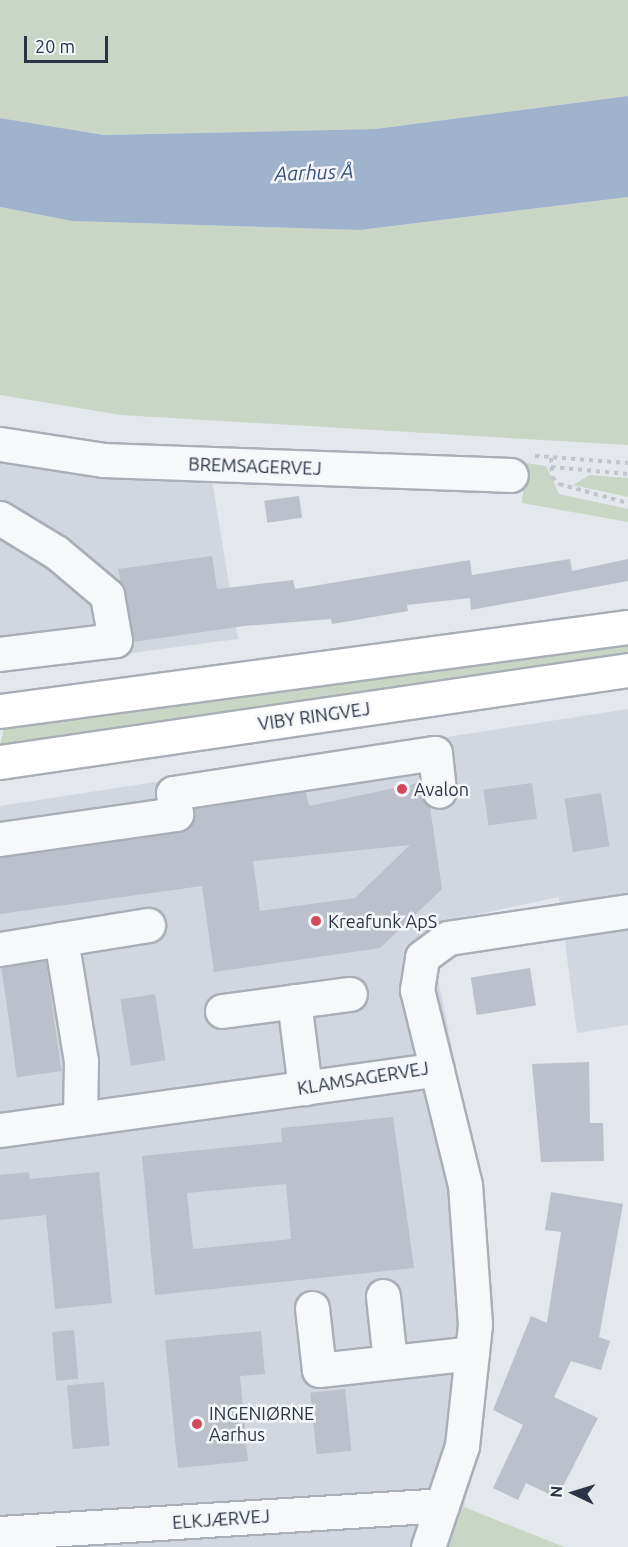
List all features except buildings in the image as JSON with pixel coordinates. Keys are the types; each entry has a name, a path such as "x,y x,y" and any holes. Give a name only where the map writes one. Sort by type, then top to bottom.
{"main road":[{"path":"0,711 628,627"},
{"name":"VIBY RINGVEJ","path":"0,762 628,670"}],"street":[{"name":"BREMSAGERVEJ","path":"0,444 103,460 512,475"},
{"path":"0,518 56,552 108,595 115,640 0,654"},
{"path":"0,839 176,814 173,793 435,753 439,791"},
{"name":"KLAMSAGERVEJ","path":"0,1130 436,1069 417,990 422,957 433,945 448,938 628,911"},
{"path":"0,949 148,925"},
{"path":"61,939 81,1061 80,1119"},
{"path":"222,1011 350,994"},
{"path":"294,1001 305,1088"},
{"path":"428,1547 462,1446 475,1324 465,1185 436,1069"},
{"path":"384,1296 390,1362"},
{"path":"312,1308 319,1370 472,1353"},
{"name":"ELKJÆRVEJ","path":"0,1533 442,1505"}],"path":[{"path":"628,463 551,458 552,477 572,491 628,503"},
{"path":"551,467 628,474"}],"shaded area":[{"path":"0,428 212,481 238,639 0,670"},
{"path":"628,709 628,1025 577,1033 559,897 427,925 486,1215 487,1350 464,1507 448,1547 0,1547 0,806"}],"green space":[{"path":"0,0 628,0 628,96 375,129 104,135 0,118"},
{"path":"628,197 628,445 121,415 0,395 0,207 73,221 360,230"},
{"path":"526,463 546,466 559,494 628,509 628,522 522,503"},
{"path":"590,475 628,478 628,497 573,485"},
{"path":"628,645 628,653 0,745 4,729"},
{"path":"464,1507 564,1547 448,1547"}],"water":[{"name":"Aarhus Å","path":"628,96 628,197 360,230 72,221 0,207 0,118 104,135 375,129"}],"place":[{"name":"Avalon","path":"402,789"},
{"name":"Kreafunk ApS","path":"316,921"},
{"name":"INGENIØRNE Aarhus","path":"197,1424"}]}
